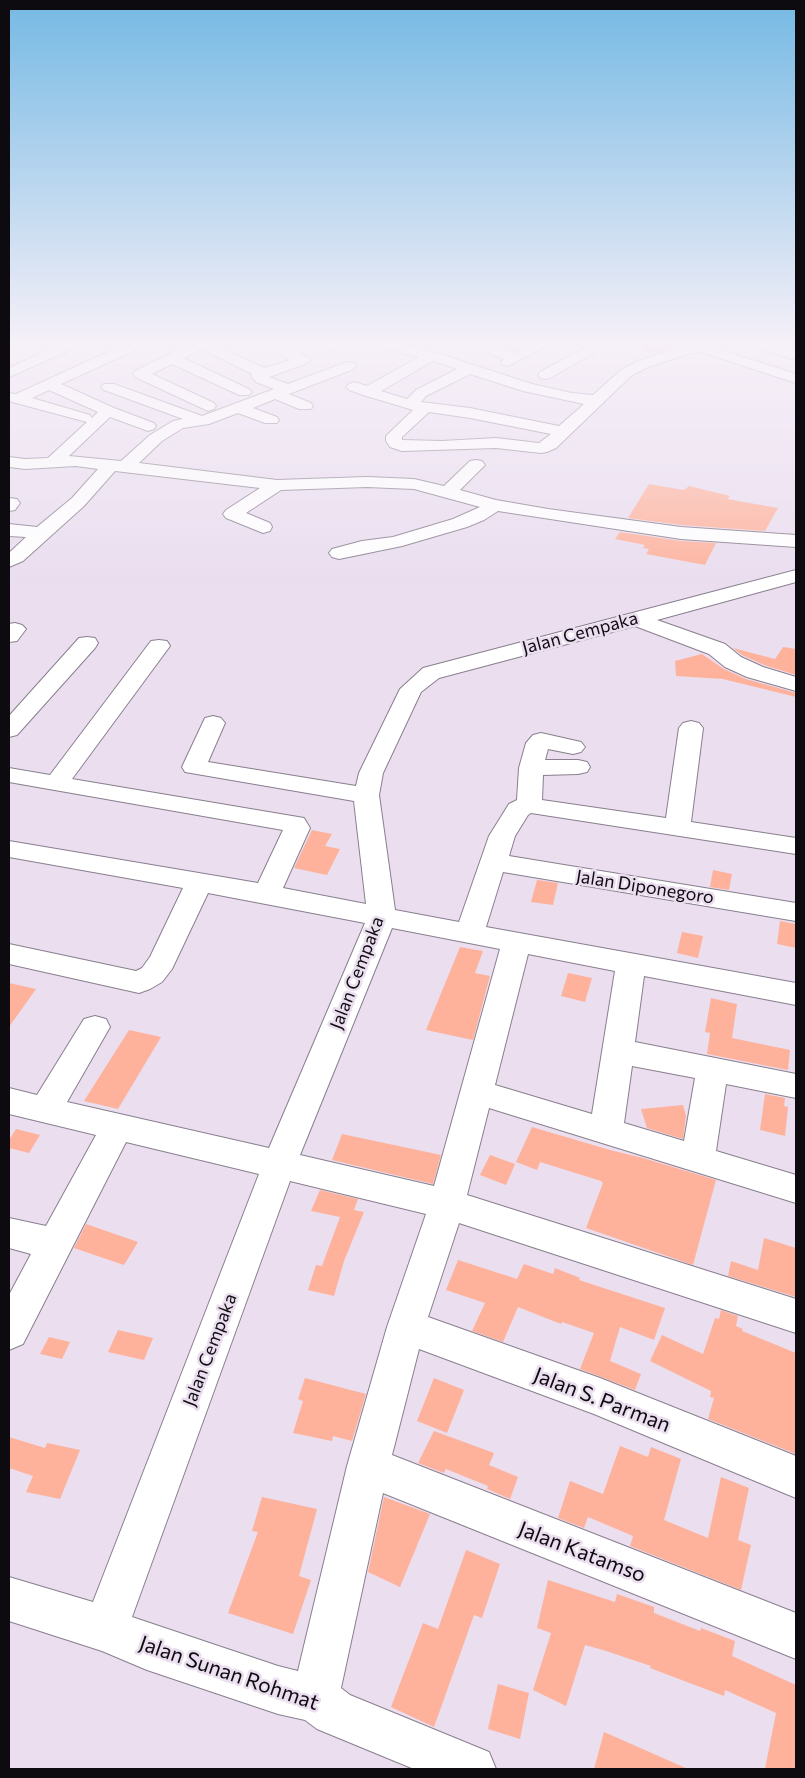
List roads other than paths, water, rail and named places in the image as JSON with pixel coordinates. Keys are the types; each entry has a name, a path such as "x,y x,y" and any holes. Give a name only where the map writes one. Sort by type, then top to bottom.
{"street":[{"path":"54,461 94,424"},
{"path":"143,424 148,426"},
{"path":"9,561 16,557 40,533 118,466 170,428 179,424"},
{"path":"216,424 220,429"},
{"path":"404,424 394,436 396,444 402,446 496,443 542,448 550,444 571,424"},
{"path":"522,424 563,432"},
{"path":"9,462 25,464 54,461 118,466 276,486 395,482 449,491 495,505 681,533 796,542"},
{"path":"449,491 476,465"},
{"path":"263,527 232,514 276,486"},
{"path":"339,553 362,546 401,540 471,518 495,505"},
{"path":"471,518 498,524"},
{"path":"9,530 40,533"},
{"name":"Jalan Cempaka","path":"106,1629 280,1163 382,917 366,795 371,773 411,689 431,673 475,660 796,576"},
{"path":"635,619 717,648 734,662 755,672 796,684"},
{"path":"9,730 87,643"},
{"path":"56,783 159,646"},
{"path":"213,723 194,767 366,795"},
{"path":"677,828 691,728"},
{"path":"529,804 531,768 576,757"},
{"path":"9,775 295,824 297,828 267,894"},
{"path":"470,932 502,836 520,809 529,804 796,846"},
{"path":"9,849 267,894 796,994"},
{"name":"Jalan Diponegoro","path":"493,862 796,912"},
{"path":"9,954 139,982 152,975 162,962 199,883"},
{"path":"315,1699 368,1466 406,1326 447,1204 517,941"},
{"path":"606,1131 631,962"},
{"path":"46,1109 95,1027"},
{"path":"618,1052 796,1086"},
{"path":"698,1159 712,1070"},
{"path":"477,1092 796,1189"},
{"path":"9,1101 280,1163 447,1204 796,1316"},
{"path":"9,1332 118,1126"},
{"path":"9,1232 56,1244"},
{"name":"Jalan S. Parman","path":"406,1326 600,1397 796,1477"},
{"name":"Jalan Katamso","path":"368,1466 796,1636"},
{"name":"Jalan Sunan Rohmat","path":"9,1599 106,1629 147,1647 278,1690 315,1699 334,1712 472,1769"}]}
